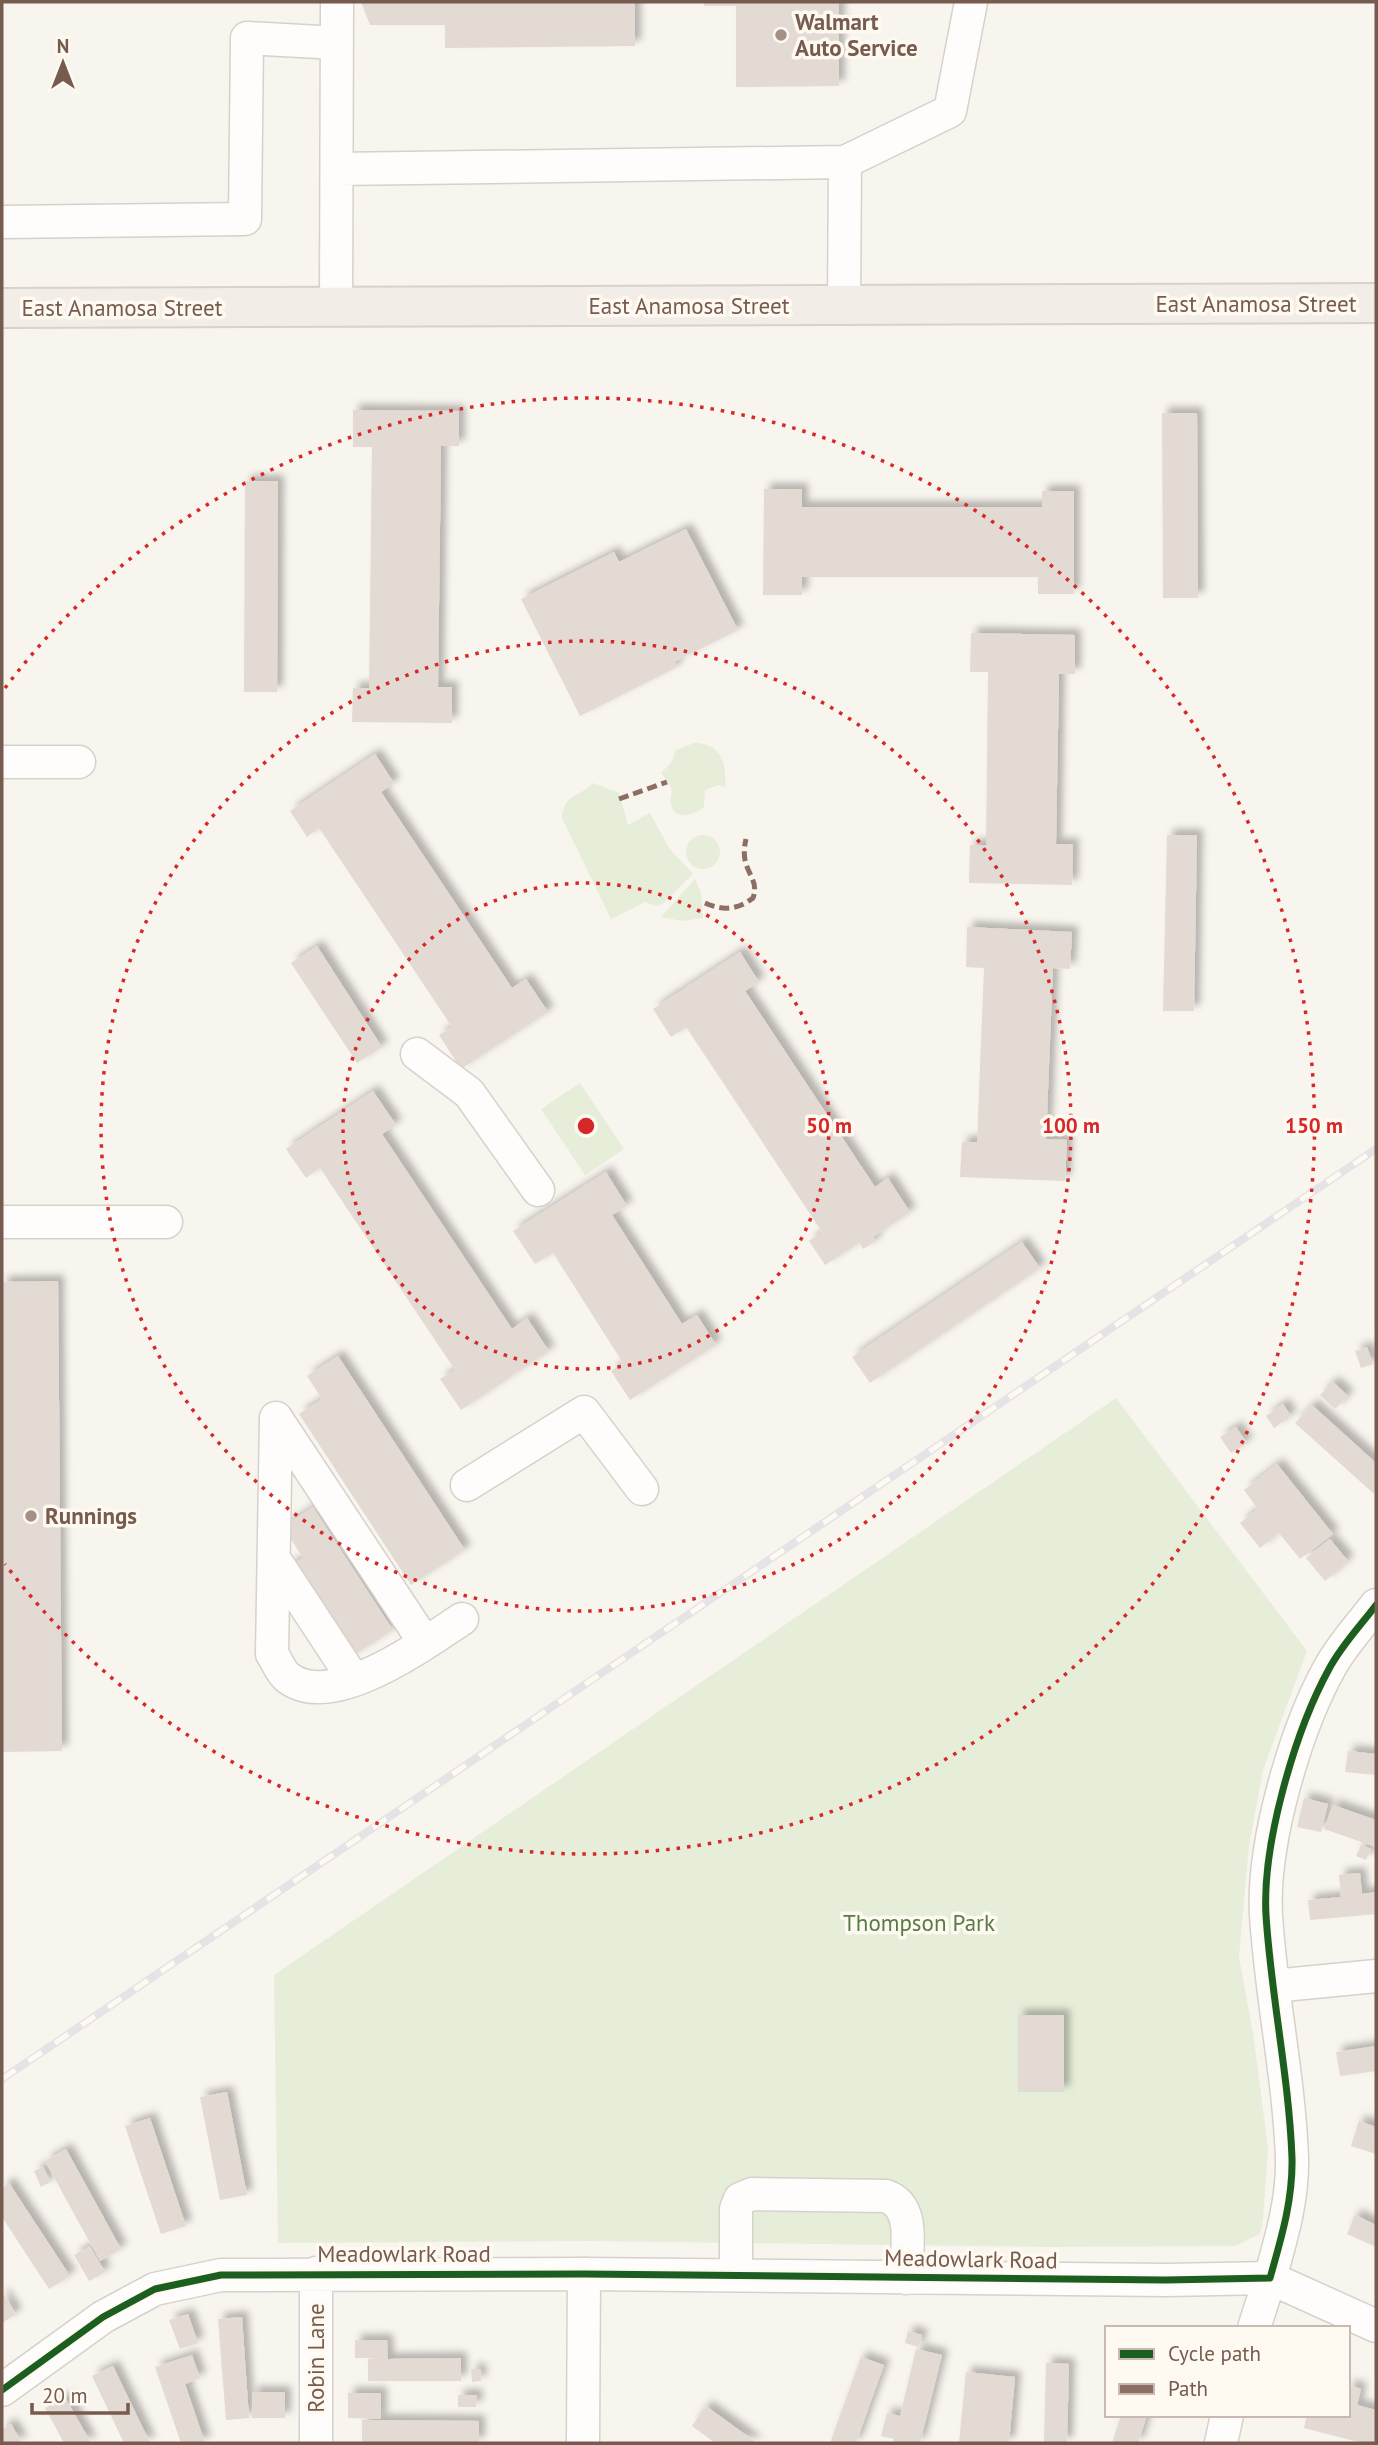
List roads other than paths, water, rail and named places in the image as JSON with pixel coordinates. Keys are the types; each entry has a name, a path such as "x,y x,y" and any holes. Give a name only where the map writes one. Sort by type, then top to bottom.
{"main road":[{"name":"East Anamosa Street","path":"2,308 1376,303"}],"street":[{"path":"336,308 337,2"},
{"path":"338,169 845,162 950,111 971,2"},
{"path":"2,222 245,219 247,38 337,43"},
{"path":"844,306 845,162"},
{"path":"2,762 79,762"},
{"path":"417,1054 469,1093 538,1190"},
{"path":"2,1222 166,1222"},
{"path":"467,1485 584,1412 642,1489"},
{"path":"425,1643 276,1418 272,1654 287,1677 319,1688 368,1677 425,1643 462,1619"},
{"path":"275,1560 354,1680"},
{"path":"1255,2326 1287,2219 1292,2160 1266,1912 1269,1859 1278,1811 1300,1739 1329,1668 1376,1605"},
{"path":"1273,1986 1376,1976"},
{"path":"736,2275 736,2209 740,2199 752,2193 886,2196 899,2200 906,2212 906,2278"},
{"name":"Meadowlark Road","path":"2,2390 103,2318 155,2290 221,2275 316,2273 1270,2278 1376,2326"},
{"name":"Robin Lane","path":"316,2273 316,2443"},
{"path":"583,2443 584,2274"},
{"path":"1221,2443 1227,2417"}],"railway":[{"path":"2,2079 1376,1149"}],"place":[{"name":"Walmart Auto Service","path":"781,35"},
{"name":"Runnings","path":"31,1516"}],"park label":[{"name":"Thompson Park","path":"919,1923"}]}
